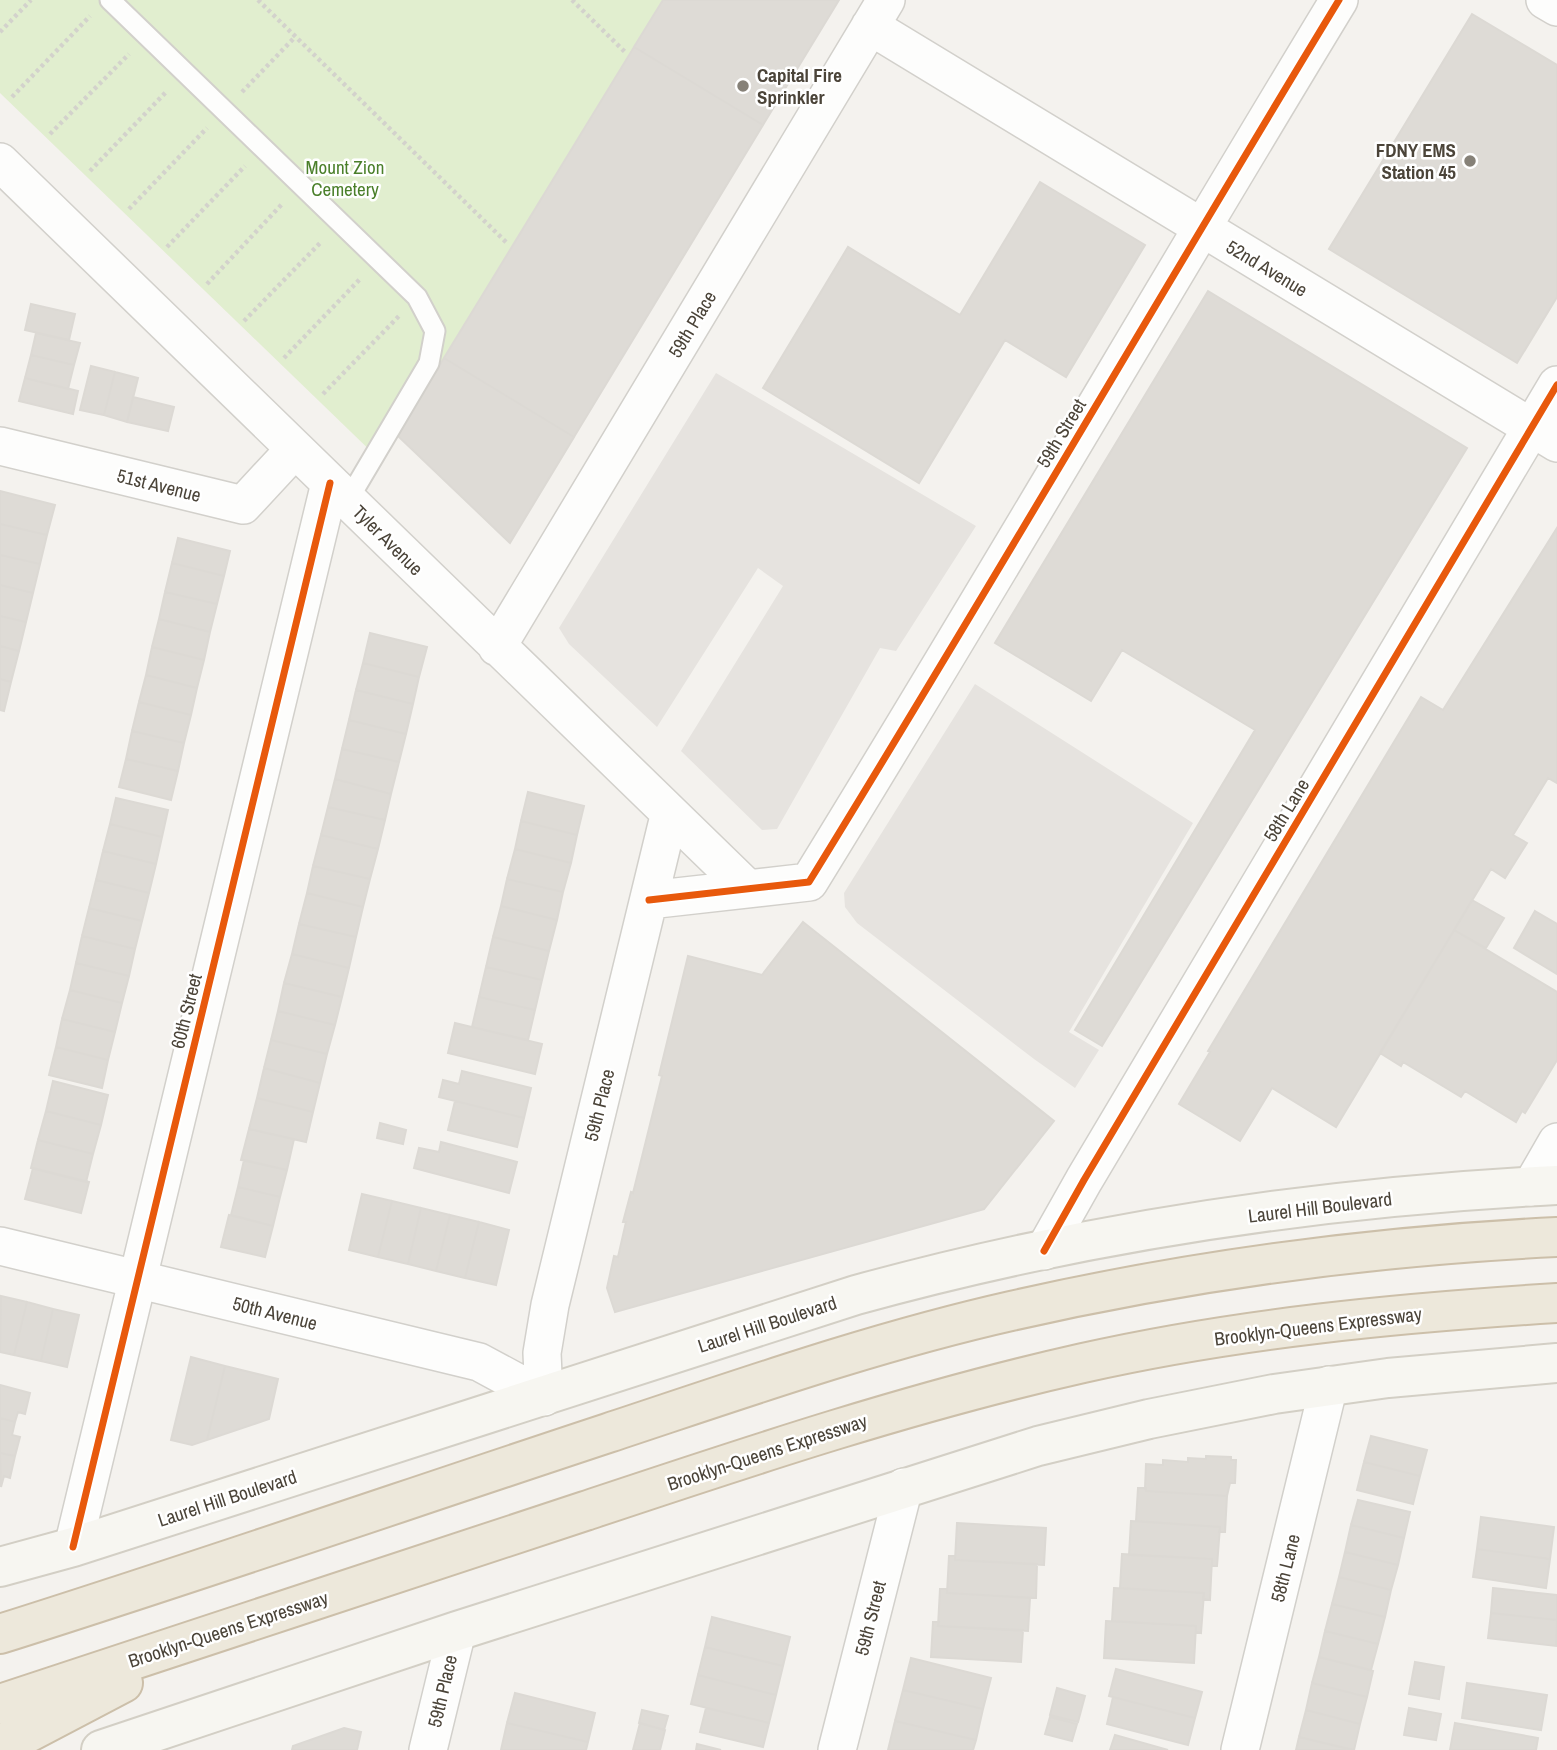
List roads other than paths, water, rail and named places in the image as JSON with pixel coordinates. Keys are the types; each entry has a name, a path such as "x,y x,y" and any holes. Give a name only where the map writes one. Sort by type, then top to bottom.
{"highway":[{"path":"0,1634 765,1381 950,1326 1077,1297 1242,1267 1396,1248 1557,1237"},
{"name":"Brooklyn-Queens Expressway","path":"0,1704 801,1439 917,1404 1030,1375 1262,1330 1385,1316 1557,1303"},
{"path":"0,1743 20,1737 228,1628"}],"main road":[{"name":"Laurel Hill Boulevard","path":"0,1567 73,1547 856,1295 914,1279 1044,1251 1208,1221 1333,1204 1544,1186"},
{"path":"101,1750 457,1631 1038,1446 1217,1405 1329,1385 1557,1363"}],"street":[{"name":"59th Street","path":"747,888 809,882 957,640 1339,0"},
{"path":"1545,0 1557,7"},
{"name":"52nd Avenue","path":"878,13 1201,228 1544,435"},
{"name":"59th Place","path":"497,648 878,13"},
{"name":"Tyler Avenue","path":"2,173 339,491 669,816 747,888"},
{"name":"58th Lane","path":"1044,1251 1084,1180 1544,435 1557,385"},
{"name":"51st Avenue","path":"0,446 243,505 295,449"},
{"name":"60th Street","path":"73,1547 138,1279 339,491"},
{"name":"59th Place","path":"544,1397 542,1353 550,1305 669,816"},
{"path":"649,900 747,888"},
{"path":"1544,1186 1557,1142"},
{"name":"50th Avenue","path":"0,1246 478,1362 544,1397"},
{"name":"58th Lane","path":"1240,1750 1329,1385"},
{"name":"59th Street","path":"837,1750 904,1487"},
{"name":"59th Place","path":"428,1750 457,1631"}],"lane":[{"path":"103,5 146,36 417,297 435,331 429,363 339,491"}],"place":[{"name":"Capital Fire Sprinkler","path":"743,86"},
{"name":"FDNY EMS Station 45","path":"1470,161"}],"park label":[{"name":"Mount Zion Cemetery","path":"345,178"}]}
